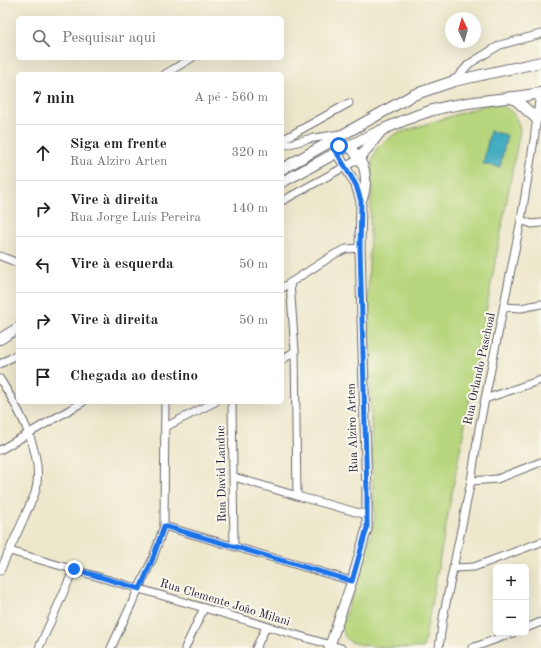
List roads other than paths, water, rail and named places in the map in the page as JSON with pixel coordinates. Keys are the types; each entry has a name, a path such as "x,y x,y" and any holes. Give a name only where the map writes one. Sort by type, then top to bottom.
{"main road":[{"path":"284,168 412,96 454,81 541,62"},
{"path":"284,181 338,150 350,146 382,129 433,110 510,97 541,90"},
{"path":"510,97 516,100 536,118"},
{"path":"359,159 382,129"},
{"path":"338,150 344,134"},
{"path":"322,146 338,150"},
{"path":"0,339 16,329"}],"street":[{"path":"454,81 469,64 500,45 541,34"},
{"path":"168,72 189,60"},
{"name":"Rua Orlando Paschoal","path":"439,648 443,618 454,568 485,399 538,140 536,118 541,90"},
{"path":"284,139 349,103"},
{"path":"284,146 344,134"},
{"name":"Rua Alziro Arten","path":"350,146 364,167 366,186 361,201"},
{"name":"Rua Alziro Arten","path":"329,646 352,581 367,528 360,248 361,201 356,185 338,150"},
{"path":"284,201 359,159"},
{"path":"521,220 532,224 541,223"},
{"path":"284,287 334,254 346,249 360,248"},
{"path":"0,256 16,262"},
{"path":"290,283 295,351 296,496"},
{"path":"504,307 521,308 541,304"},
{"path":"284,359 295,351"},
{"path":"0,364 16,355"},
{"path":"0,379 13,400 29,433 35,454 37,473 35,492 0,571"},
{"path":"485,399 541,380"},
{"path":"0,450 80,404"},
{"path":"111,648 140,589 164,526 165,404"},
{"path":"165,427 211,404"},
{"name":"Rua David Landuc","path":"232,404 234,546"},
{"path":"470,481 497,479 541,462"},
{"path":"234,477 296,496 367,515"},
{"path":"164,526 352,581"},
{"path":"454,568 474,567 541,542"},
{"name":"Rua Clemente João Milani","path":"10,551 329,646 341,648"},
{"path":"39,648 74,569"},
{"path":"185,648 204,608"},
{"path":"529,627 541,622"},
{"path":"256,648 266,627"},
{"path":"472,648 505,636"}],"water":[{"path":"490,131 507,135 500,167 483,164"}]}
